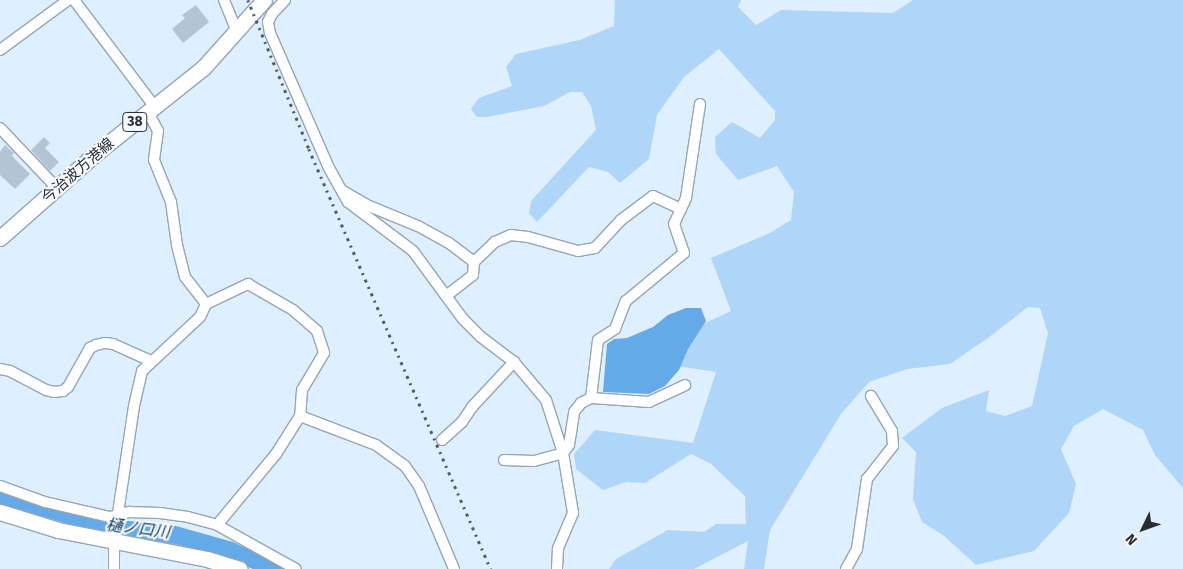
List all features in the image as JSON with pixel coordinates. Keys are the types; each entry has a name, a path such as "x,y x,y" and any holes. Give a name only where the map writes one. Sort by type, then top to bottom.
{"main road":[{"name":"今治波方港線","path":"0,238 151,109 204,67 264,0"},
{"path":"0,512 58,530 114,537 207,559 239,569"}],"street":[{"path":"0,50 68,0"},
{"path":"74,0 151,109 158,131 154,160 171,202 177,245 185,277 206,304"},
{"path":"224,0 237,32"},
{"path":"285,0 272,14 268,22 270,33 329,168 348,202 413,252 462,319 481,337 514,362 546,400 563,453 573,513 558,549 557,569"},
{"path":"591,398 598,340 615,329 626,301 684,253 674,224 686,198 694,131 700,104"},
{"path":"0,128 58,188"},
{"path":"342,190 369,206 418,226 449,243 474,262"},
{"path":"446,296 473,275 474,262 495,242 511,235 528,237 578,251 595,248 621,220 653,196 681,209"},
{"path":"114,569 114,537 138,381 142,371 200,317 206,304 248,284 293,310 317,331 324,353 302,390 300,416 276,454 217,525"},
{"path":"0,369 10,371 46,390 54,392 63,391 68,387 90,348 96,344 113,344 151,362"},
{"path":"442,440 462,422 472,407 514,362"},
{"path":"504,460 534,461 563,453 570,445 574,412 581,403 591,398 649,402 685,385"},
{"path":"846,569 857,549 867,479 893,446 892,432 871,396"},
{"path":"300,416 376,445 406,466 419,486 454,569"},
{"path":"0,486 45,502 110,517 118,517 130,512 160,512 217,525 296,569"}],"shaded area":[{"path":"615,0 741,0 738,7 756,25 781,10 893,13 913,0 1183,0 1183,488 1155,455 1143,430 1103,409 1074,426 1061,449 1076,484 1069,513 1034,551 976,565 943,535 922,522 913,499 916,452 902,438 942,408 989,390 986,411 1005,416 1032,406 1048,333 1040,308 1028,307 950,364 907,369 869,382 841,414 770,530 764,569 744,569 748,541 694,569 609,569 616,559 668,530 704,532 716,524 746,524 745,496 711,464 691,454 645,483 626,482 603,490 576,469 574,454 595,430 693,443 716,372 677,366 699,326 731,311 711,258 770,233 791,220 794,192 777,166 738,180 716,154 715,137 732,122 760,138 775,120 775,111 719,49 684,77 657,115 649,159 620,183 608,172 589,167 537,222 529,213 531,201 596,130 591,106 582,92 570,92 544,106 487,117 477,117 471,109 479,98 512,86 506,67 516,54 580,40 614,26"}],"water":[{"path":"686,308 701,308 706,321 688,349 679,370 665,386 649,394 603,392 607,344 614,339 627,338 653,327 668,315"},
{"name":"樋ノ口川","path":"0,491 110,519 176,526 233,542 289,569 253,569 212,553 179,545 82,528 0,504"}],"building":[{"path":"196,5 209,22 183,43 172,29 185,18 182,15"},
{"path":"44,137 50,143 45,148 59,162 50,171 31,150"},
{"path":"5,145 14,153 12,156 30,174 15,189 0,175 0,152"}],"railway":[{"path":"248,0 309,149 491,569"}]}
